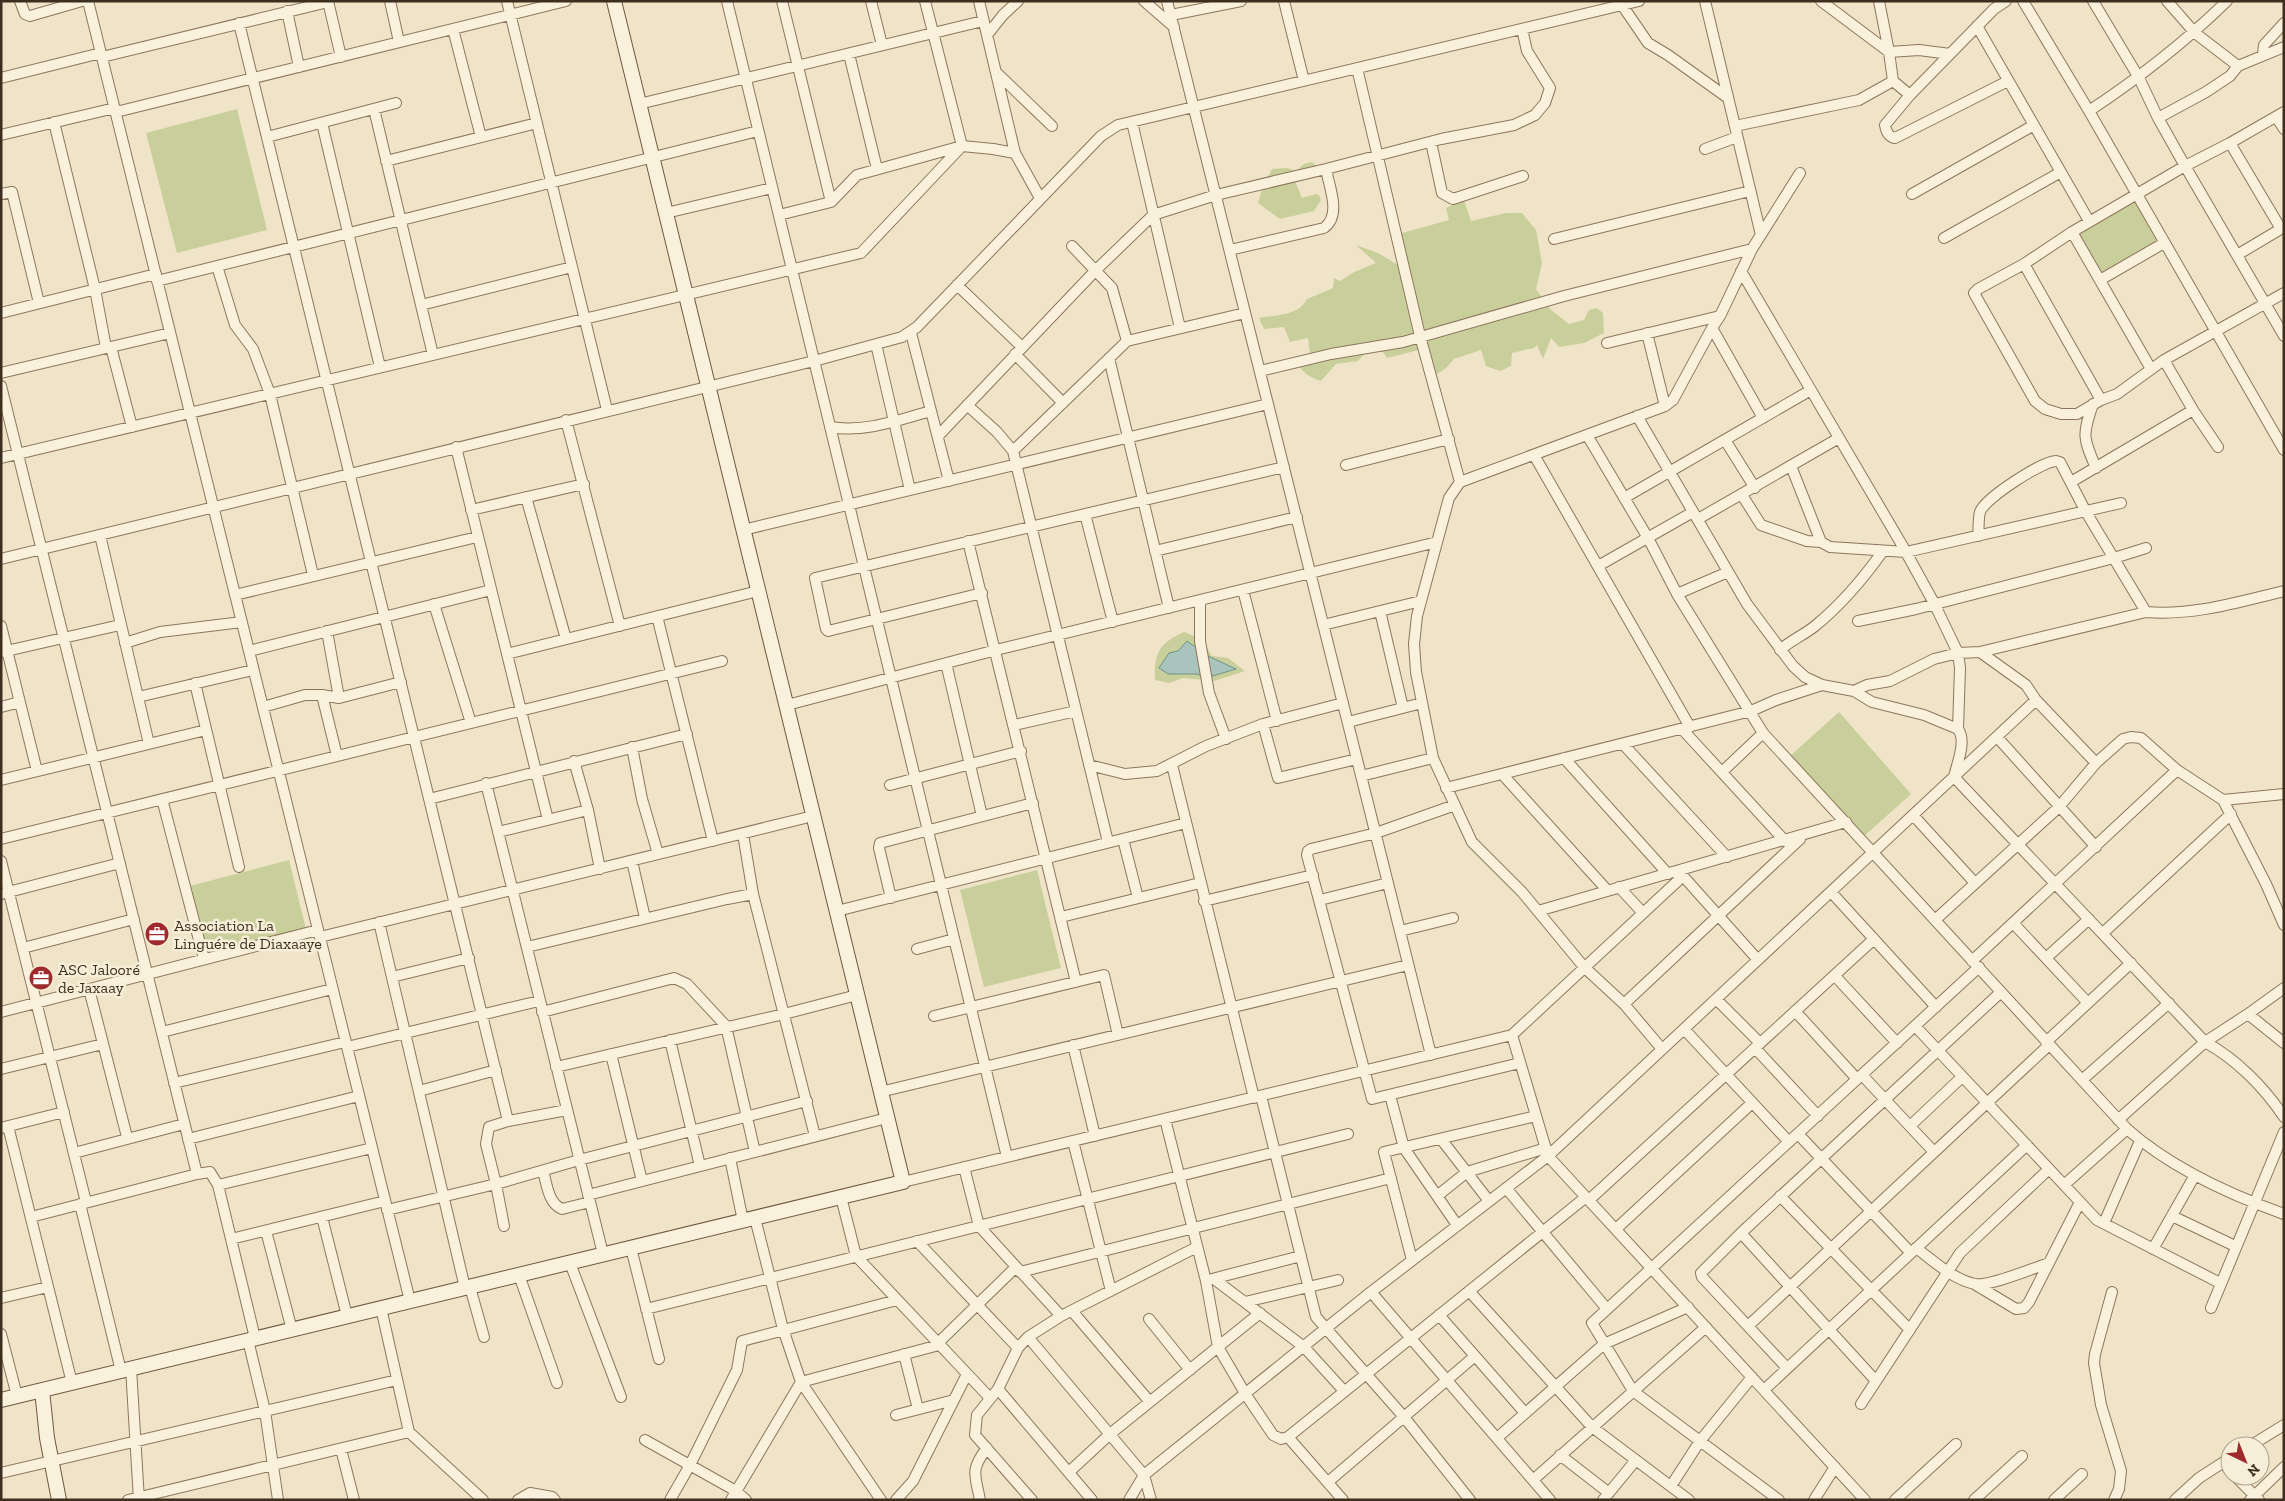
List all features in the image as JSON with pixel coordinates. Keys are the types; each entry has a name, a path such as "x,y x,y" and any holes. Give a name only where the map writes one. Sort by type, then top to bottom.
{"street":[{"path":"20,1 25,14 30,16 82,1"},
{"path":"88,1 410,1301"},
{"path":"1,78 328,1 341,57"},
{"path":"390,1 399,42"},
{"path":"507,1 607,410"},
{"path":"1,135 299,67 566,1"},
{"path":"614,1 903,1182"},
{"path":"727,1 1008,1157"},
{"path":"782,1 831,202"},
{"path":"871,1 882,45"},
{"path":"925,1 962,146"},
{"path":"979,1 1015,153 1040,198"},
{"path":"987,35 1003,15 1018,1"},
{"path":"1144,1 1174,27"},
{"path":"1167,1 1431,1055"},
{"path":"1171,15 1240,1"},
{"path":"1284,1 1304,81"},
{"path":"1,559 814,361 876,344 911,332 1101,136 1118,125 1639,1"},
{"path":"1704,1 1761,235"},
{"path":"1821,1 1890,52 1920,50 1950,54"},
{"path":"1878,1 1890,52 1893,81 1910,95"},
{"path":"2006,1 1993,5 1978,26 1910,95 1885,125 1888,134 1895,138 2008,81"},
{"path":"2023,1 2089,111 2284,450"},
{"path":"2093,1 2139,78 2158,118 2284,336"},
{"path":"2167,1 2195,33 2238,66"},
{"path":"2089,111 2139,78 2195,33 2227,1"},
{"path":"1622,5 1648,43 1728,98"},
{"path":"287,12 299,67"},
{"path":"639,104 984,21"},
{"path":"239,23 508,1121"},
{"path":"2264,54 2264,45 2284,23"},
{"path":"1978,26 2090,221"},
{"path":"453,29 481,137"},
{"path":"938,436 1096,270 1153,215 1216,194 1326,169 1431,142 1514,125 1535,115 1545,103 1550,88 1527,51 1522,29"},
{"path":"2158,118 2206,92 2230,76 2238,66 2284,46"},
{"path":"849,54 877,169"},
{"path":"1357,68 1420,336 1460,482"},
{"path":"996,72 1052,126"},
{"path":"1734,126 1859,100 1893,81"},
{"path":"267,137 396,104"},
{"path":"374,109 433,355"},
{"path":"2284,129 2280,115 2136,194 2072,232 2024,264 1978,288 1974,293 2035,401 2045,409 2061,414 2077,414 2097,402 2117,394 2164,360 2284,293"},
{"path":"54,122 109,347 132,427"},
{"path":"1132,122 1180,328"},
{"path":"322,123 380,368"},
{"path":"386,161 537,123"},
{"path":"1912,194 2034,125"},
{"path":"1,313 95,289 217,266 758,131"},
{"path":"1705,149 1737,138"},
{"path":"1431,142 1442,192 1452,199 1523,176"},
{"path":"2230,144 2282,228 2237,255"},
{"path":"1,458 861,253 962,146"},
{"path":"779,216 831,202 857,175 962,146 1015,153"},
{"path":"1230,250 1324,228 1330,223 1334,214 1326,169"},
{"path":"1944,238 2061,172"},
{"path":"1662,1049 1624,1004 1584,967 1538,912 1472,842 1433,758 1416,672 1414,644 1417,616 1450,498 1460,482 1665,406 1679,392 1720,316 1752,249 1800,173"},
{"path":"666,213 772,188"},
{"path":"1554,239 1750,191"},
{"path":"1,194 12,192 39,303"},
{"path":"2072,232 2151,370"},
{"path":"2100,280 2164,242"},
{"path":"1072,246 1112,288 1127,341"},
{"path":"1260,371 1331,354 1403,342 1564,296 1752,249"},
{"path":"2024,264 2097,402"},
{"path":"217,266 235,325 253,349 270,394 312,575"},
{"path":"421,305 572,267"},
{"path":"1741,271 1906,552 1934,603 1958,653 1960,668 1958,729"},
{"path":"957,285 1019,351 1063,403"},
{"path":"1013,451 1127,341 1245,312"},
{"path":"1608,343 1720,316"},
{"path":"1712,328 1763,418"},
{"path":"1,373 170,332"},
{"path":"911,332 949,481"},
{"path":"1647,333 1665,406"},
{"path":"876,344 910,490"},
{"path":"1109,358 1169,608"},
{"path":"2164,360 2193,410 2218,447"},
{"path":"1,386 197,1174"},
{"path":"1624,498 1811,390"},
{"path":"2096,468 2084,440 2084,431 2097,402"},
{"path":"744,530 1268,404"},
{"path":"967,405 997,432 1013,451 1108,842"},
{"path":"2071,482 2193,410"},
{"path":"830,427 849,430 864,429 931,412"},
{"path":"1637,416 1747,604 1780,650 1804,676 1822,685 1854,691 1872,702 1924,714 1958,729 1962,733 1962,741 1954,777"},
{"path":"566,420 620,626"},
{"path":"1587,435 1648,538 1677,594 1763,733 2127,1129 2140,1141 2195,1175 2253,1203 2284,1214"},
{"path":"1598,566 1648,538 1742,495 1839,438"},
{"path":"1346,465 1449,439"},
{"path":"1725,440 1754,488"},
{"path":"456,447 548,820"},
{"path":"1534,454 1598,566 1686,728 1722,772 1785,841"},
{"path":"1978,536 1980,512 2015,480 2056,461 2060,462 2086,512 2146,612"},
{"path":"1791,466 1821,542"},
{"path":"982,593 832,632 826,629 815,578 1284,467"},
{"path":"471,510 584,484"},
{"path":"1742,495 1761,526 1807,542 1821,542 1830,547 1906,552 2121,503"},
{"path":"526,496 566,639"},
{"path":"1085,514 1113,622"},
{"path":"1155,551 1296,517"},
{"path":"100,535 148,744"},
{"path":"235,595 312,575 477,537"},
{"path":"968,541 1062,917 1076,982"},
{"path":"787,705 996,650 1437,542"},
{"path":"1858,621 2114,558 2146,548"},
{"path":"1780,650 1812,628 1852,592 1883,551"},
{"path":"1677,594 1728,572"},
{"path":"249,651 491,590"},
{"path":"1243,590 1277,721"},
{"path":"507,654 758,591"},
{"path":"1854,691 1867,685 1890,682 1934,659 1958,653 1980,652 2146,612 2169,614 2190,612 2284,591"},
{"path":"1200,600 1200,642 1209,693 1226,739"},
{"path":"1323,625 1421,601"},
{"path":"434,604 471,723"},
{"path":"1380,611 1403,708"},
{"path":"657,616 713,841"},
{"path":"124,643 160,632 242,622"},
{"path":"4,652 120,625"},
{"path":"1,626 4,652 20,702 37,771"},
{"path":"326,631 339,698"},
{"path":"1980,652 2018,678 2036,700 2096,763"},
{"path":"1,838 722,661"},
{"path":"946,663 982,816"},
{"path":"138,697 254,670"},
{"path":"263,707 305,696 322,695 339,698 401,682"},
{"path":"195,684 239,867"},
{"path":"1446,788 1751,711 1776,700 1822,685"},
{"path":"322,695 337,756"},
{"path":"1129,1500 1144,1475 1246,1395 1371,1292 1506,1188 1547,1152 1684,1029 2036,700"},
{"path":"1,707 20,702"},
{"path":"1089,765 1125,774 1157,771 1206,746 1263,724 1343,703"},
{"path":"1348,722 1422,703"},
{"path":"1014,725 1076,711"},
{"path":"1263,724 1278,778 1357,759"},
{"path":"1,780 206,730"},
{"path":"1722,772 1763,733"},
{"path":"430,799 486,783 687,734"},
{"path":"1997,737 2096,847"},
{"path":"1935,920 2058,807 2096,763 2123,739 2131,737 2141,738 2177,770 2223,800 2284,925"},
{"path":"1623,744 1727,857"},
{"path":"632,747 642,799 658,854"},
{"path":"890,785 1021,751"},
{"path":"1361,776 1433,758"},
{"path":"1564,758 1668,874"},
{"path":"574,761 588,810 600,868"},
{"path":"1172,765 1231,1008 1275,1152 1316,1316 1404,1417 1470,1500"},
{"path":"1779,1500 1633,1391 1592,1323 1936,1007 2013,923 2177,770"},
{"path":"1502,774 1607,890"},
{"path":"1954,777 2205,1042 2235,1062 2274,1102 2284,1117"},
{"path":"486,783 603,1254"},
{"path":"2223,800 2284,794"},
{"path":"162,799 204,959"},
{"path":"891,898 879,848 880,843 1034,803"},
{"path":"1454,805 1376,833 1311,849 1308,851 1308,855 1313,875 1372,1099 1520,1063"},
{"path":"498,832 588,810"},
{"path":"2103,933 2231,814"},
{"path":"1913,815 1975,883"},
{"path":"1,1012 204,959 379,922 813,816"},
{"path":"1538,912 1607,890 1668,874 1682,873 1727,857 1846,822"},
{"path":"836,911 1186,823"},
{"path":"743,834 753,894 815,1136"},
{"path":"1624,1004 1803,836"},
{"path":"1123,839 1138,898"},
{"path":"1,861 5,893 23,948 74,1153 83,1203 126,1370 136,1441 139,1498"},
{"path":"632,861 645,918"},
{"path":"5,893 120,863"},
{"path":"1682,873 1758,960"},
{"path":"1,1400 1512,1035 1643,913 1682,873"},
{"path":"1204,901 1313,875"},
{"path":"1062,917 1200,883"},
{"path":"1320,900 1388,883"},
{"path":"1619,887 1643,913"},
{"path":"1831,892 1936,1007"},
{"path":"527,947 726,898 753,894"},
{"path":"1400,931 1453,918"},
{"path":"23,948 134,919"},
{"path":"2046,958 2089,919"},
{"path":"379,922 467,1287 484,1338"},
{"path":"2013,923 2088,1003"},
{"path":"918,949 954,939"},
{"path":"1165,1119 1197,1247 1210,1280 1218,1347 1246,1395 1273,1435 1281,1439 1288,1437 1543,1232 1588,1199 1874,939"},
{"path":"392,977 468,958"},
{"path":"1748,1326 1987,1103 2088,1003 2131,964"},
{"path":"880,1092 1408,965"},
{"path":"934,1016 971,1009 1104,975 1118,1035"},
{"path":"1834,976 1896,1043"},
{"path":"542,1012 674,978 687,984 726,1026 755,1152"},
{"path":"2118,1120 2205,1042 2284,988"},
{"path":"89,989 127,1138"},
{"path":"162,1032 332,989"},
{"path":"1787,1368 1702,1277 1701,1273 1780,1196 2002,992"},
{"path":"556,1067 857,995"},
{"path":"1716,999 1818,1116"},
{"path":"174,1084 539,1001"},
{"path":"2082,1080 2168,1003"},
{"path":"1795,1012 1885,1100 1934,1152"},
{"path":"2248,1014 2284,1043"},
{"path":"1915,1026 2097,1220 2220,1283"},
{"path":"1684,1029 1789,1142"},
{"path":"1512,1035 1547,1152 1865,1500"},
{"path":"670,1040 700,1166"},
{"path":"1,1069 103,1044"},
{"path":"1073,1045 1095,1136"},
{"path":"611,1054 642,1181"},
{"path":"419,1091 496,1070"},
{"path":"1910,1126 1962,1077"},
{"path":"1390,1095 1404,1148 1457,1225"},
{"path":"188,1138 359,1096"},
{"path":"231,1239 322,1217 496,1184 579,1160 807,1100"},
{"path":"1616,1229 1752,1103"},
{"path":"504,1226 486,1144 486,1135 489,1127 508,1121 567,1110"},
{"path":"64,1112 5,1127 31,1217 72,1383"},
{"path":"1412,1260 1384,1152 1536,1116"},
{"path":"543,1171 553,1203 562,1209 642,1181 887,1118"},
{"path":"74,1153 184,1124"},
{"path":"2064,1185 2127,1129"},
{"path":"2211,1308 2235,1246 2284,1132"},
{"path":"646,1309 1348,1134"},
{"path":"1798,1134 1872,1211 1914,1250 1947,1272 1976,1285 2016,1309 2020,1309 2029,1302 2080,1202"},
{"path":"1441,1139 1489,1201"},
{"path":"1073,1141 1111,1291"},
{"path":"2104,1224 2140,1141"},
{"path":"1764,1390 2027,1145"},
{"path":"218,1185 372,1148"},
{"path":"1437,1196 1467,1172 1547,1152"},
{"path":"730,1158 770,1278 783,1329 801,1382 881,1500"},
{"path":"964,1167 978,1226 1061,1316"},
{"path":"1861,1404 1960,1253 2049,1169"},
{"path":"31,1217 210,1172 218,1185 231,1239 265,1411 278,1500"},
{"path":"2154,1249 2195,1175"},
{"path":"733,1495 801,1382 939,1344 978,1305 1018,1270 1391,1178"},
{"path":"1506,1188 1607,1310"},
{"path":"1780,1196 1910,1330"},
{"path":"841,1197 856,1256 990,1398"},
{"path":"2172,1216 2235,1246"},
{"path":"322,1217 347,1316"},
{"path":"266,1230 292,1330"},
{"path":"1741,1233 1876,1381"},
{"path":"917,1241 1018,1348"},
{"path":"1032,1500 975,1435 977,1415 998,1389 1018,1348 1028,1337 1061,1316 1197,1247"},
{"path":"631,1248 659,1359"},
{"path":"1210,1280 1301,1256"},
{"path":"570,1262 621,1397"},
{"path":"1976,1285 1993,1282 2049,1263"},
{"path":"519,1275 557,1383"},
{"path":"1210,1280 1245,1302 1304,1347 1344,1392"},
{"path":"1245,1302 1338,1280"},
{"path":"1,1298 48,1287"},
{"path":"1469,1291 1592,1427 1636,1460 1675,1493 1689,1500"},
{"path":"1371,1292 1550,1500"},
{"path":"2112,1292 2094,1364 2102,1413 2121,1471 2119,1489 2114,1500"},
{"path":"670,1500 690,1465 737,1370 742,1341 897,1300"},
{"path":"1497,1438 1604,1344 1688,1307"},
{"path":"382,1308 409,1432 483,1500"},
{"path":"1072,1311 1150,1402"},
{"path":"1069,1472 1110,1434 1260,1313"},
{"path":"1439,1315 1525,1413"},
{"path":"1149,1319 1190,1370"},
{"path":"1533,1480 1706,1327"},
{"path":"1,1334 17,1396"},
{"path":"1028,1337 1144,1475 1151,1500"},
{"path":"904,1354 918,1410"},
{"path":"1328,1482 1475,1356"},
{"path":"896,1500 913,1481 967,1374"},
{"path":"1675,1493 1700,1441 1752,1378"},
{"path":"1,1473 398,1380"},
{"path":"998,1389 1092,1500"},
{"path":"42,1390 59,1500"},
{"path":"896,1415 954,1400"},
{"path":"2269,1436 2282,1429"},
{"path":"128,1500 409,1432"},
{"path":"1288,1437 1343,1500"},
{"path":"645,1440 690,1465 733,1495 746,1500"},
{"path":"1895,1500 1956,1444"},
{"path":"341,1448 354,1500"},
{"path":"980,1500 974,1471 976,1462 987,1448"},
{"path":"1560,1455 1606,1496 1636,1460"},
{"path":"1974,1500 2022,1456"},
{"path":"1814,1500 1835,1467"},
{"path":"2244,1486 2254,1498 2284,1467"},
{"path":"2175,1500 2199,1478 2220,1468"},
{"path":"2054,1500 2082,1474"},
{"path":"518,1500 530,1493 552,1497 555,1500"}],"green space":[{"path":"237,109 267,230 177,253 146,133"},
{"path":"1312,162 1319,168 1295,181 1302,198 1316,194 1319,195 1321,200 1314,211 1280,219 1258,203 1263,186 1272,169 1287,168 1296,171 1304,164"},
{"path":"1464,200 1471,221 1506,213 1522,213 1536,230 1542,263 1536,289 1551,310 1569,324 1584,320 1589,310 1597,308 1603,313 1604,333 1584,343 1559,347 1551,338 1543,359 1537,345 1534,348 1512,353 1511,366 1500,371 1486,366 1481,350 1454,359 1436,375 1423,349 1387,358 1380,348 1367,351 1358,361 1336,364 1321,381 1306,373 1300,367 1297,359 1310,354 1308,338 1290,342 1284,327 1264,329 1259,318 1292,312 1303,305 1307,299 1333,288 1334,278 1340,281 1354,272 1376,263 1356,245 1378,253 1398,265 1391,232 1390,210 1402,233 1449,220 1446,208"},
{"path":"2137,200 2160,240 2098,276 2075,236"},
{"path":"1184,632 1202,639 1212,656 1228,658 1245,671 1214,681 1183,678 1169,683 1155,680 1157,656 1160,650 1169,640"},
{"path":"1839,712 1911,794 1862,838 1790,756"},
{"path":"289,860 306,929 207,955 190,886"},
{"path":"1037,870 1061,968 984,987 960,890"}],"water":[{"path":"1187,641 1208,656 1236,669 1209,677 1196,674 1168,674 1159,668 1169,653 1178,651"}],"place":[{"name":"Association La Linguére de Diaxaaye","path":"157,934"},
{"name":"ASC Jalooré de Jaxaay","path":"41,978"}]}
